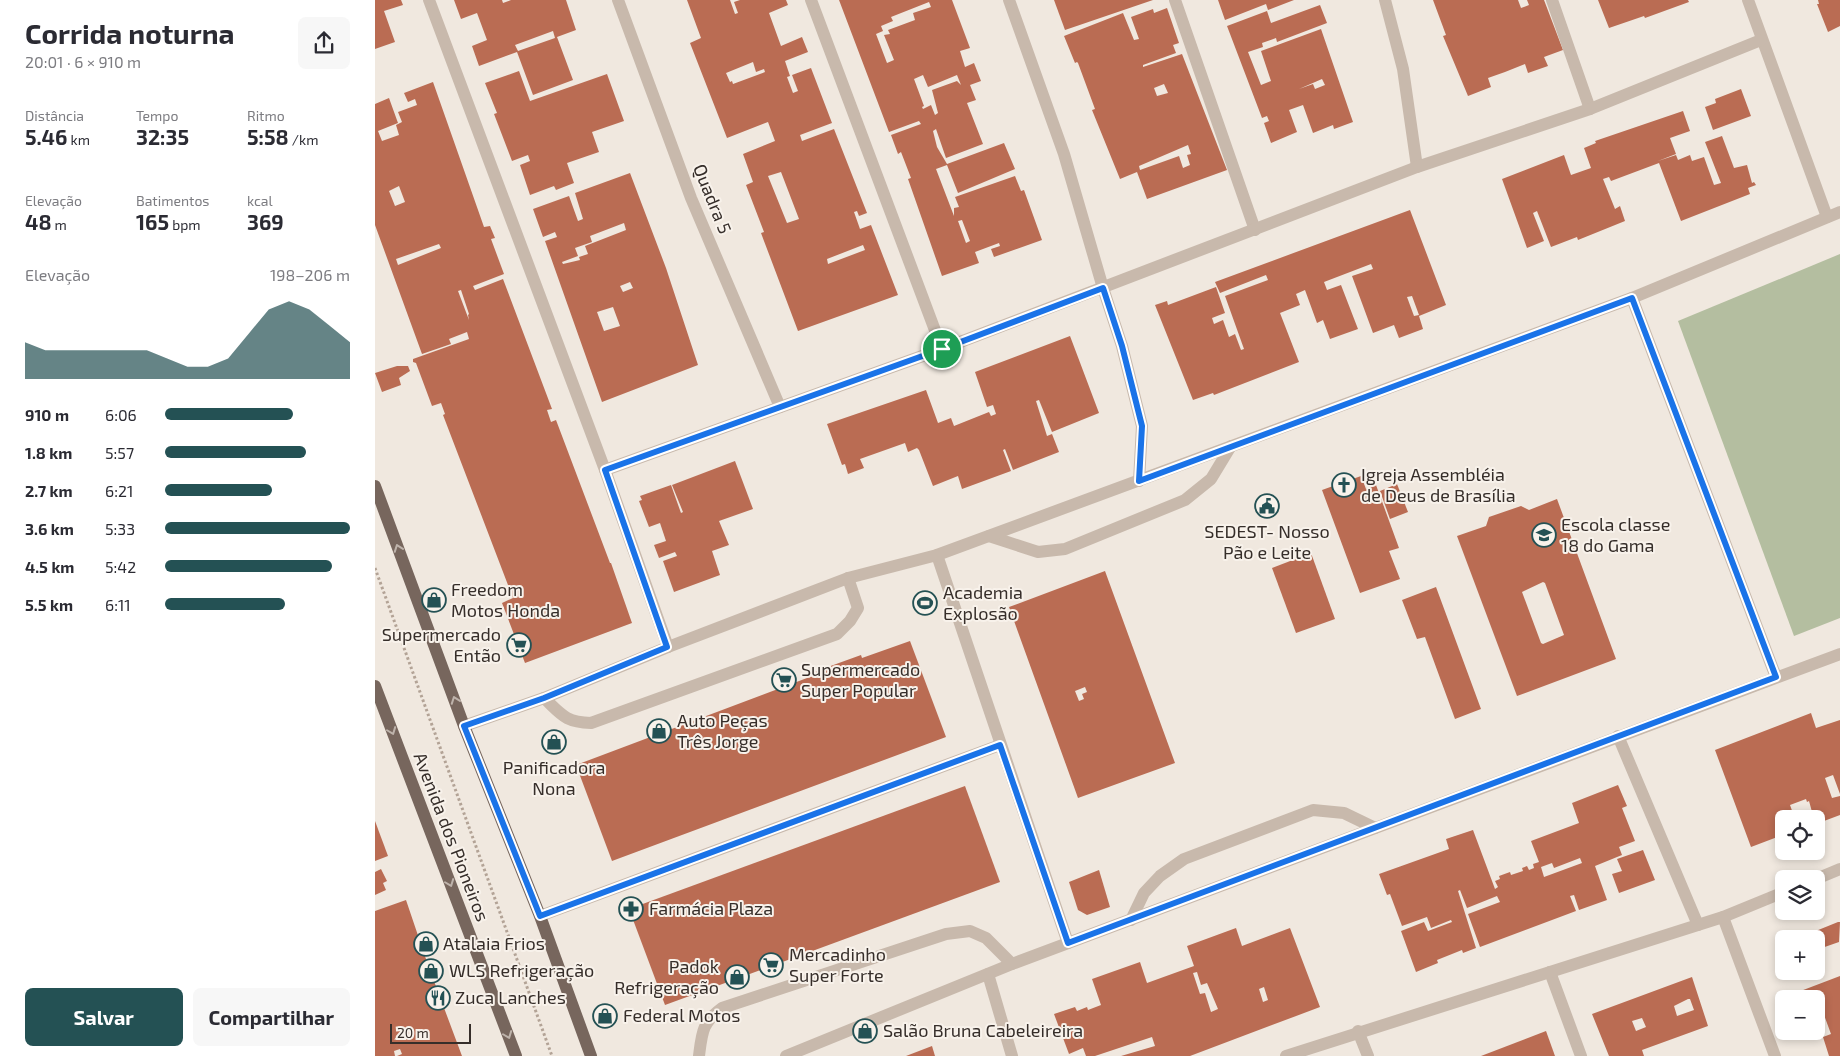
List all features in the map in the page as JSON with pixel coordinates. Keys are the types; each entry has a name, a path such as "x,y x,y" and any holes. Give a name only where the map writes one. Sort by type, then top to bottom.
{"main road":[{"path":"375,486 464,726 540,916 591,1056"},
{"name":"Avenida dos Pioneiros","path":"375,686 516,1056"}],"street":[{"path":"429,0 605,470 667,647"},
{"name":"Quadra 5","path":"619,0 691,198 780,407"},
{"path":"811,0 942,349"},
{"path":"1009,0 1065,154 1103,288 1122,346 1142,426 1139,481"},
{"path":"1175,0 1255,230"},
{"path":"1385,0 1403,69 1417,167"},
{"path":"1553,0 1590,109"},
{"path":"1748,0 1827,218"},
{"path":"605,470 942,349 1417,167 1590,109 1761,40"},
{"path":"464,726 544,698 667,647 848,578 937,555 1632,298 1840,212"},
{"path":"1632,298 1776,677"},
{"path":"989,536 1038,552 1065,549 1185,500 1211,480 1231,446"},
{"path":"937,555 1068,943"},
{"path":"544,698 565,717 575,722 591,723 837,634 850,621 858,608 848,578"},
{"path":"786,1056 812,1052 1012,964 1840,654"},
{"path":"1619,736 1698,925"},
{"path":"540,916 1000,745"},
{"path":"1131,920 1144,893 1160,876 1184,859 1313,810 1344,814 1375,828"},
{"path":"1825,876 1840,870"},
{"path":"1285,1056 1723,917 1775,896"},
{"path":"1723,917 1775,1056"},
{"path":"699,1056 702,1033 709,1018 722,1008 946,934 970,931 986,938 1012,964"},
{"path":"1550,972 1581,1056"},
{"path":"988,974 1012,1056"},
{"path":"1358,1032 1368,1056"}],"path":[{"path":"375,568 552,1056"}],"green space":[{"path":"1840,254 1840,618 1794,636 1678,321"}],"building":[{"path":"375,0 401,0 403,5 384,11 395,42 375,49"},
{"path":"454,0 502,0 503,3 511,0 566,0 576,30 557,37 573,80 533,95 517,52 479,66 472,46 487,40 477,13 461,19","holes":["553,31 555,38 518,51 515,45"]},
{"path":"687,0 730,0 735,14 738,13 734,2 740,0 786,0 788,5 769,13 781,46 802,37 808,52 785,61 790,76 787,77 793,93 798,91 792,75 811,68 832,123 800,135 802,141 834,129 867,213 859,216 857,211 854,212 860,229 871,225 898,295 798,331 761,233 764,232 746,185 753,182 743,154 775,141 768,122 727,138 690,43 701,38","holes":["753,62 756,72 764,69 765,72 733,84 732,81 730,82 726,73","781,172 799,219 787,223 768,176","863,245 865,250 828,264 827,259"]},
{"path":"839,0 952,0 970,48 960,51 965,67 974,63 981,81 970,85 976,100 967,103 983,144 946,158 936,129 933,131 937,147 947,164 1004,143 1015,169 958,193 947,165 936,169 954,216 954,208 959,207 955,197 1015,176 1021,191 1024,190 1042,240 994,257 991,249 1000,246 999,243 975,252 979,263 942,276 908,179 911,178 901,152 898,154 891,135 921,124 919,121 889,132","holes":["929,2 931,7 913,13 915,20 888,30 890,34 884,35 894,60 887,63 876,34 883,31 881,26 893,21 891,17","923,75 928,87 957,75 961,85 957,81 932,90 938,113 935,115 931,105 923,109 922,107 924,106 914,79","962,220 970,241 966,243 958,221"]},
{"path":"1054,0 1153,0 1065,30"},
{"path":"1218,0 1294,0 1268,10 1266,4 1225,20"},
{"path":"1433,0 1518,0 1521,8 1529,5 1527,0 1544,0 1563,50 1544,57 1548,66 1528,73 1525,64 1488,78 1491,87 1468,96 1443,36 1446,35"},
{"path":"1598,0 1688,0 1689,2 1645,18 1644,16 1609,28"},
{"path":"1818,0 1840,0 1840,26 1828,32 1817,4 1819,4"},
{"path":"1320,5 1327,23 1277,42 1276,38 1262,43 1263,47 1248,52 1261,85 1271,81 1261,51 1321,29 1353,122 1334,129 1333,125 1313,133 1303,105 1289,110 1297,132 1271,143 1264,123 1269,121 1267,116 1262,118 1227,26 1267,11 1271,23","holes":["1322,79 1325,85 1315,89 1313,84 1299,89"]},
{"path":"1167,8 1179,43 1173,45 1176,53 1143,65 1143,67 1182,54 1227,170 1147,199 1137,172 1120,179 1092,110 1095,109 1078,63 1075,63 1064,36 1123,13 1134,40 1139,39 1131,17 1153,9 1154,13","holes":["1164,84 1168,93 1157,96 1154,88","1188,145 1191,154 1187,155 1190,165 1183,168 1179,156 1140,170 1139,166"]},
{"path":"519,71 530,101 607,74 624,121 592,132 599,152 567,163 574,183 556,190 554,186 530,195 520,165 530,161 528,155 512,161 494,114 497,113 485,83"},
{"path":"433,82 484,227 490,226 495,238 491,239 504,274 473,286 475,290 503,279 552,409 547,410 551,422 556,420 632,623 525,663 502,603 513,598 443,415 445,414 441,403 432,406 416,363 413,362 413,359 469,339 467,332 449,339 451,344 422,354 375,225 375,104 389,98 398,123 378,131 382,141 399,135 396,125 402,122 398,112 417,105 415,99 408,102 404,93","holes":["399,186 405,202 395,206 389,191","439,244 441,248 398,265 396,259","461,290 469,314 469,320 458,291"]},
{"path":"1741,89 1751,116 1713,130 1705,107 1716,103 1715,99"},
{"path":"1683,111 1690,131 1670,138 1676,154 1658,161 1676,155 1678,160 1690,155 1692,161 1704,157 1714,185 1721,183 1705,142 1722,136 1734,168 1747,165 1752,183 1754,182 1756,185 1748,188 1750,194 1681,221 1659,163 1611,181 1609,177 1603,179 1615,209 1620,206 1625,221 1578,240 1577,237 1551,247 1537,211 1533,213 1544,241 1527,248 1502,179 1564,155 1571,175 1591,168 1584,148 1596,143 1595,141"},
{"path":"630,173 666,268 698,365 602,402 545,241 557,237 555,232 543,237 533,209 569,196 578,221 583,219 575,193","holes":["624,223 626,230 585,246 588,254 579,257 580,260 563,264 562,262 578,256 575,248 592,242 590,236","630,282 633,288 623,292 620,286","613,307 620,326 604,331 597,312"]},
{"path":"1410,210 1446,305 1419,316 1423,329 1399,338 1394,325 1373,333 1352,276 1373,269 1371,264 1324,282 1327,290 1341,285 1358,329 1330,339 1323,320 1317,323 1305,290 1296,294 1300,305 1280,313 1299,362 1214,395 1213,393 1193,400 1155,305 1167,301 1168,305 1216,287 1225,313 1212,318 1214,324 1223,320 1229,337 1235,334 1241,350 1244,349 1225,296 1268,280 1266,275 1220,293 1215,282","holes":["1412,296 1419,315 1414,316 1407,297"]},
{"path":"1070,336 1099,413 1052,432 1039,400 1036,401 1047,436 1052,434 1059,452 1013,470 1005,449 1003,450 1011,471 962,489 958,476 933,486 919,450 917,448 908,452 905,443 860,459 864,468 848,474 845,464 842,465 827,424 926,390 938,423 951,418 954,426 989,412 991,416 996,414 993,405 987,407 975,372"},
{"path":"397,366 408,366 410,371 399,378 401,385 382,392 375,373"},
{"path":"735,461 753,509 719,521 729,545 712,551 720,575 674,592 663,561 677,556 675,552 659,558 654,545 666,541 660,523 649,527 639,501 642,500 640,496 671,485 681,513 683,512 672,485"},
{"path":"1361,476 1366,489 1376,485 1399,548 1389,551 1400,579 1360,593 1322,490"},
{"path":"1397,484 1408,512 1390,519 1380,491"},
{"path":"1557,499 1616,659 1517,696 1457,536 1486,526 1489,517 1521,506 1529,510","holes":["1543,582 1564,635 1543,644 1522,592"]},
{"path":"1311,553 1335,619 1296,633 1272,568"},
{"path":"1105,571 1175,763 1078,798 1009,607","holes":["1085,687 1087,692 1082,694 1084,699 1079,701 1075,691"]},
{"path":"1436,587 1481,709 1455,719 1425,637 1417,639 1402,600"},
{"path":"910,641 946,737 612,861 576,765 815,675 814,672 861,655 862,658"},
{"path":"1811,713 1816,728 1840,720 1840,794 1833,775 1825,778 1832,798 1840,796 1840,815 1825,821 1825,810 1812,810 1809,801 1807,802 1806,799 1790,805 1792,810 1775,810 1775,838 1751,847 1715,750"},
{"path":"1618,785 1627,806 1622,808 1635,841 1619,847 1622,855 1595,866 1607,900 1579,910 1574,895 1570,896 1576,911 1480,947 1468,914 1500,902 1497,896 1467,908 1460,890 1458,891 1476,948 1463,953 1462,950 1437,960 1438,963 1416,972 1401,931 1424,922 1428,931 1452,922 1451,920 1431,928 1427,917 1402,926 1390,894 1387,895 1379,874 1449,849 1446,839 1473,830 1495,889 1498,887 1495,881 1500,879 1499,876 1510,872 1511,875 1523,871 1522,868 1527,866 1529,870 1534,868 1533,864 1539,862 1531,841 1579,823 1572,803","holes":["1580,858 1582,863 1544,877 1541,867 1552,863 1554,868"]},
{"path":"965,786 1000,882 665,1005 629,909"},
{"path":"375,821 388,856 375,861"},
{"path":"1643,850 1655,880 1619,893 1612,874 1622,871 1617,859"},
{"path":"381,869 387,881 383,883 386,890 375,895 375,872"},
{"path":"1099,870 1110,907 1087,915 1078,910 1069,882"},
{"path":"406,900 462,1056 397,1056 402,1054 400,1049 394,1051 395,1056 375,1056 375,911"},
{"path":"1840,922 1839,942 1825,947 1825,930 1818,930"},
{"path":"1236,928 1242,946 1290,928 1320,1007 1190,1056 1121,1056 1155,1046 1152,1037 1095,1056 1086,1056 1083,1048 1069,1054 1054,1014 1075,1007 1077,1011 1087,1007 1088,1010 1101,1005 1092,979 1140,962 1147,983 1194,966 1187,946","holes":["1197,972 1201,985 1207,983 1218,1009 1211,1012 1205,993 1200,994 1193,973","1264,987 1268,1000 1263,1002 1259,989"]},
{"path":"1840,976 1840,1056 1829,1056 1824,1040 1825,1036 1831,1034 1825,1018 1825,990 1803,990"},
{"path":"1692,977 1708,1026 1642,1050 1644,1056 1609,1056 1592,1014","holes":["1690,999 1694,1010 1677,1016 1674,1006","1642,1018 1646,1027 1636,1031 1632,1021"]},
{"path":"1546,1031 1555,1056 1481,1056"},
{"path":"932,1046 935,1056 906,1056"}],"place":[{"name":"Igreja Assembléia de Deus de Brasília","path":"1344,485"},
{"name":"SEDEST- Nosso Pão e Leite","path":"1267,506"},
{"name":"Escola classe 18 do Gama","path":"1544,535"},
{"name":"Freedom Motos Honda","path":"434,600"},
{"name":"Academia Explosão","path":"925,603"},
{"name":"Supermercado Então","path":"519,645"},
{"name":"Supermercado Super Popular","path":"784,680"},
{"name":"Auto Peças Três Jorge","path":"659,731"},
{"name":"Panificadora Nona","path":"554,742"},
{"name":"Farmácia Plaza","path":"631,909"},
{"name":"Atalaia Frios","path":"426,944"},
{"name":"Mercadinho Super Forte","path":"771,965"},
{"name":"WLS Refrigeração","path":"431,971"},
{"name":"Padok Refrigeração","path":"737,977"},
{"name":"Zuca Lanches","path":"438,998"},
{"name":"Federal Motos","path":"605,1016"},
{"name":"Salão Bruna Cabeleireira","path":"865,1031"}],"route":[{"path":"1103,288 1122,346 1142,426 1139,481 1632,298 1776,677 1068,943 1000,745 540,916 464,726 544,698 667,647 605,470 942,349 1103,288"}]}
